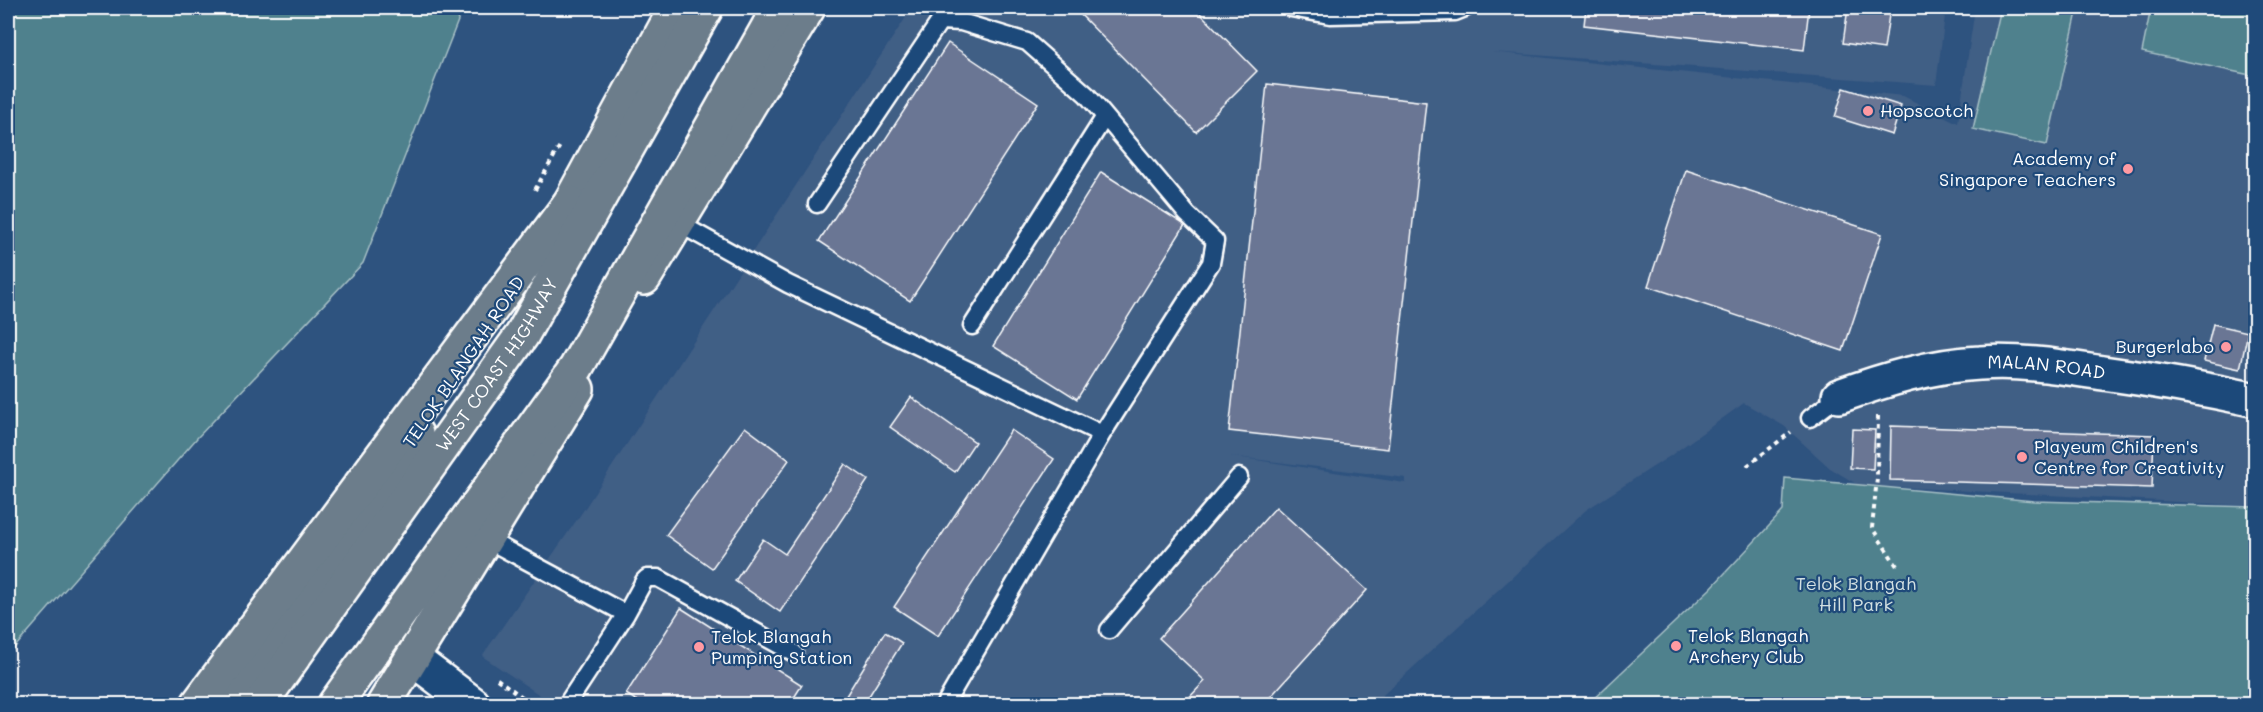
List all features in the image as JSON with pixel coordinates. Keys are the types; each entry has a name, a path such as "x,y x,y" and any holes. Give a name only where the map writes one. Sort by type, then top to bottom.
{"main road":[{"name":"TELOK BLANGAH ROAD","path":"234,705 570,203 676,8"},
{"name":"WEST COAST HIGHWAY","path":"260,705 522,335 706,8"},
{"path":"335,705 576,368 777,8"},
{"path":"384,705 808,8"},
{"path":"198,705 570,203"}],"street":[{"name":"MALAN ROAD","path":"1839,396 1879,382 1927,370 1979,363 2032,362 2188,386 2256,400"},
{"path":"413,659 473,705"}],"lane":[{"path":"1291,8 1330,15 1455,12 1465,8"},
{"path":"817,204 940,21 961,22 1028,42 1073,81 1187,214 1215,241 1210,263 1102,435 945,705"},
{"path":"972,326 1104,118"},
{"path":"678,223 788,284 1102,435"},
{"path":"1810,418 1839,396"},
{"path":"1109,630 1239,477"},
{"path":"486,539 626,614"},
{"path":"567,705 647,578 658,578 794,653"}],"path":[{"path":"1879,382 1877,478 1872,528 1899,569"},
{"path":"1747,466 1810,418"}],"shaded area":[{"path":"912,8 1946,8 1936,85 1492,52 1903,96 1958,123 1975,8 2255,8 2255,506 1858,485 1830,468 1784,426 1744,403 1670,456 1586,510 1373,704 553,704 482,656 583,511","holes":["1230,456 1406,478 1405,483"]}],"green space":[{"path":"8,8 463,8 363,263 197,438 8,655"},
{"path":"2001,8 2078,8 2047,145 1973,129"},
{"path":"2151,8 2255,8 2255,76 2142,52"},
{"name":"Telok Blangah Hill Park","path":"1785,478 2034,501 2255,507 2255,704 1588,704 1711,588 1783,511"}],"building":[{"path":"1074,8 1195,8 1257,71 1196,132"},
{"path":"1586,8 1809,8 1804,50 1584,25"},
{"path":"1848,8 1890,8 1884,49 1843,43"},
{"path":"948,43 1038,103 910,301 819,241"},
{"path":"1267,84 1426,102 1388,449 1229,431"},
{"name":"Hopscotch","path":"1844,88 1901,106 1892,135 1835,117"},
{"path":"1686,170 1882,234 1843,351 1648,286"},
{"path":"1101,172 1185,225 1077,399 993,346"},
{"name":"Burgerlabo","path":"2213,324 2248,332 2240,369 2204,361"},
{"path":"911,397 975,442 955,472 890,427"},
{"name":"Playeum Children's Centre for Creativity","path":"1891,426 2154,435 2152,488 1890,480"},
{"path":"745,427 789,460 712,568 666,535"},
{"path":"1852,429 1875,430 1873,469 1850,468"},
{"path":"1011,430 1054,459 938,636 894,607"},
{"path":"845,464 868,480 780,612 735,581 763,539 785,554"},
{"path":"1276,507 1367,590 1264,704 1183,704 1205,681 1159,638"},
{"name":"Telok Blangah Pumping Station","path":"681,608 802,685 790,704 642,704 626,694"},
{"path":"885,632 902,643 864,704 841,704"}],"place":[{"name":"Hopscotch","path":"1868,111"},
{"name":"Academy of Singapore Teachers","path":"2128,169"},
{"name":"Burgerlabo","path":"2226,347"},
{"name":"Playeum Children's Centre for Creativity","path":"2022,457"},
{"name":"Telok Blangah Archery Club","path":"1676,646"},
{"name":"Telok Blangah Pumping Station","path":"699,647"}]}
